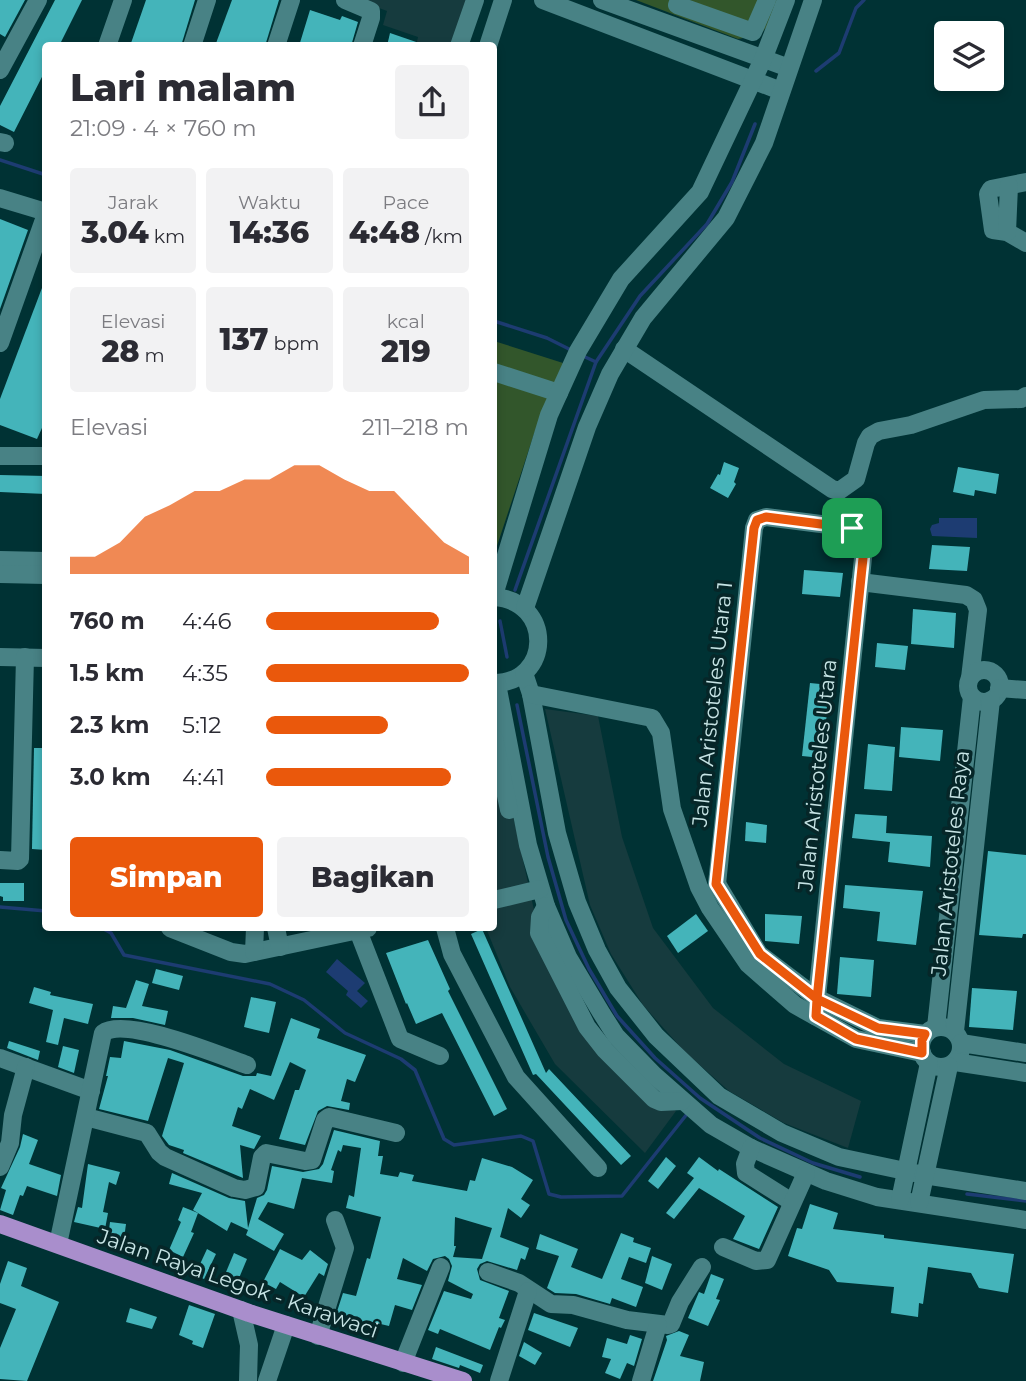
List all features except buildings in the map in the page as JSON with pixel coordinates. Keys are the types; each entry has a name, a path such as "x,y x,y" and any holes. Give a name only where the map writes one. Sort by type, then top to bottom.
{"main road":[{"name":"Jalan Raya Legok - Karawaci","path":"0,1223 241,1310 403,1363 424,1375 463,1381"}],"street":[{"path":"0,70 38,0"},
{"path":"108,42 123,0"},
{"path":"193,42 207,0"},
{"path":"277,42 291,0"},
{"path":"345,0 371,11 363,42"},
{"path":"456,42 463,0"},
{"path":"457,42 475,0"},
{"path":"489,42 503,0"},
{"path":"543,0 781,91"},
{"path":"602,0 789,68"},
{"path":"679,0 677,5 753,32 767,0"},
{"path":"497,586 528,477 559,393 589,330 621,279 700,192 754,80 786,0"},
{"path":"525,608 587,427 610,374 643,318 726,218 764,143 813,0"},
{"path":"1017,184 991,189 988,194 991,227 996,232 1007,232 1026,243"},
{"path":"0,198 42,212"},
{"path":"0,342 42,224"},
{"path":"624,349 832,489 839,491 856,479 866,443 870,436 879,431 911,425 984,400 1021,399 1026,396"},
{"path":"497,373 559,393"},
{"path":"0,456 42,456"},
{"name":"Jalan Aristoteles Utara 1","path":"708,885 757,520 766,517 852,528 860,531 865,539"},
{"name":"Jalan Aristoteles Utara","path":"816,1007 865,539"},
{"path":"0,560 42,561"},
{"path":"0,574 42,575"},
{"name":"Jalan Aristoteles Raya","path":"860,582 966,595 974,600 978,610 968,688 972,697 953,868 931,1030 922,1040 925,1058 915,1173"},
{"path":"497,596 505,597 525,608 534,619 539,634 533,662 524,673 511,681 497,683"},
{"path":"0,657 42,658"},
{"path":"0,860 20,859 25,657"},
{"path":"970,678 978,671 989,671 997,677 995,694"},
{"path":"524,673 531,694 557,833 577,902 597,950 618,988 656,1036 719,1096 782,1133 839,1157 915,1173 1026,1191"},
{"path":"972,697 981,702 995,694 1026,690"},
{"path":"497,693 533,864 543,898 568,957 617,1036 711,1125 751,1148 806,1173 877,1197 1026,1220"},
{"path":"531,694 642,715 657,723 661,733 672,809 708,885 760,954 816,1007 856,1039 925,1058 935,1066 952,1064 1026,1073"},
{"name":"Jalan Aristoteles Raya","path":"915,1173 952,1064 961,1050 958,1037 972,870 995,694"},
{"path":"497,753 517,851 521,858 533,864"},
{"path":"953,868 972,870"},
{"path":"500,898 543,898"},
{"path":"179,931 232,953 245,954 348,931"},
{"path":"254,952 255,931"},
{"path":"277,931 280,947"},
{"path":"362,931 400,1039 440,1056"},
{"path":"446,931 452,954 516,1077 598,1168"},
{"path":"816,1007 878,1028 949,1028 958,1037 1026,1053"},
{"path":"58,1244 103,1032 110,1028 151,1032 247,1065"},
{"path":"0,1058 91,1091"},
{"path":"0,1167 9,1147 13,1115 26,1068"},
{"path":"86,1117 147,1133 165,1157 240,1190 256,1187 262,1157 266,1153 312,1160 325,1119 329,1117 396,1133"},
{"path":"751,1148 745,1164 746,1173 792,1202"},
{"path":"723,1247 756,1261 767,1260 806,1173"},
{"path":"900,1200 915,1173"},
{"path":"915,1173 919,1203"},
{"path":"318,1336 345,1248 335,1220"},
{"path":"403,1363 442,1267"},
{"path":"488,1272 519,1283 551,1304 573,1305 627,1320 658,1325 671,1324 680,1302 702,1267"},
{"path":"499,1381 528,1291"},
{"path":"241,1310 249,1345 248,1381"},
{"path":"641,1381 658,1325"},
{"path":"267,1381 291,1327"},
{"path":"279,1381 291,1327"}],"shaded area":[{"path":"358,0 472,0 460,42 417,42 418,37 383,25 387,11"},
{"path":"545,709 598,716 622,837 653,928 713,1008 784,1064 861,1101 848,1148 784,1123 729,1091 684,1051 643,1005 611,954 590,905"},
{"path":"497,743 534,910 575,997 630,1068 676,1111 645,1153 555,1064 510,987 487,931 497,931"}],"green space":[{"path":"636,0 778,0 770,24 759,35 738,39"},
{"path":"497,342 563,363 534,434 497,546"}],"water":[{"path":"939,518 977,518 977,538 932,536 930,529 932,525 939,523"},
{"path":"337,959 365,983 357,991 368,1001 361,1008 346,995 348,991 326,972"}],"waterway":[{"path":"816,71 839,53 856,8 864,0"},
{"path":"515,590 596,362 640,296 707,224 732,182 755,124"},
{"path":"0,160 42,174"},
{"path":"497,322 547,338 573,351"},
{"path":"583,356 596,362"},
{"path":"500,621 507,657"},
{"path":"517,705 548,857 566,920 589,969 617,1016 655,1058 700,1098 760,1138 813,1163 860,1177"},
{"path":"0,907 42,911"},
{"path":"107,931 124,955 270,984 304,1000 345,1033 401,1059 415,1070 444,1139 454,1145 521,1136 533,1141 549,1194 561,1197 622,1196 687,1114"},
{"path":"967,1194 1026,1201"}],"route":[{"path":"852,528 766,517 757,520 716,884 760,954 817,999 862,1022 878,1028 925,1034 922,1053 856,1039 816,1016 817,999 865,539 860,531 852,528"}]}
